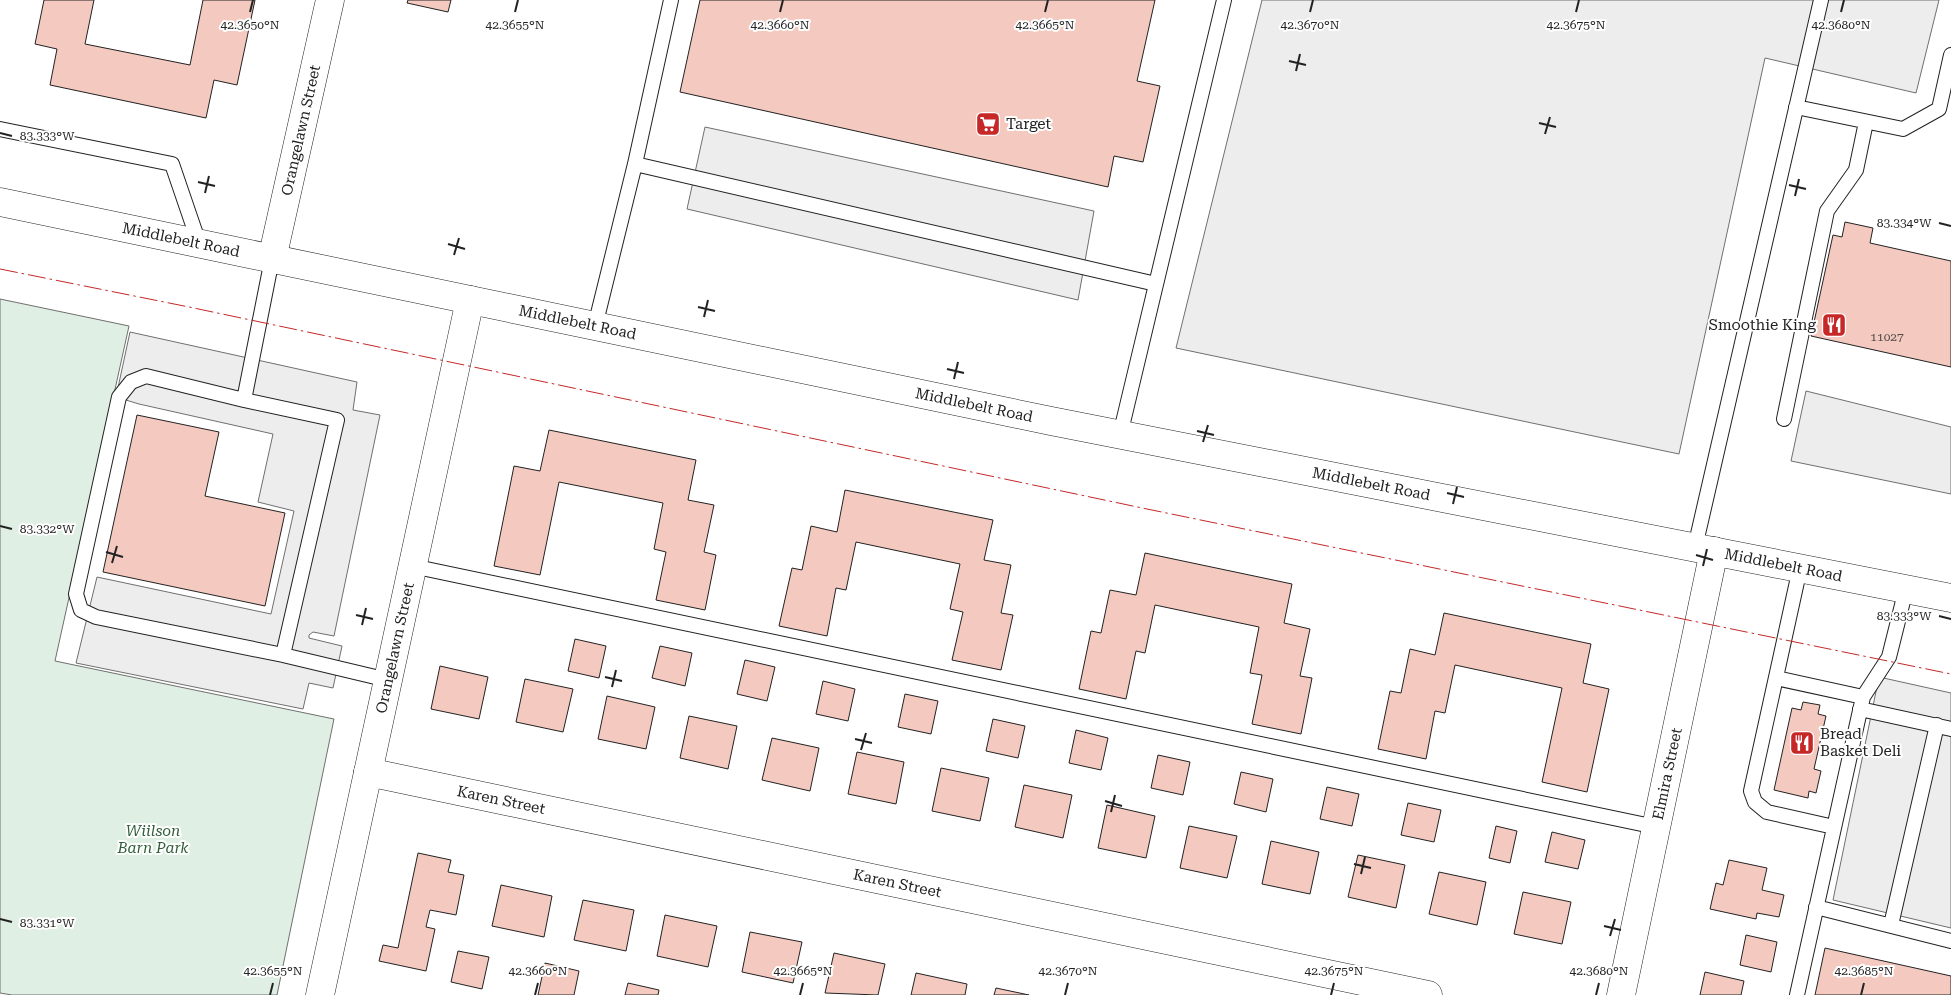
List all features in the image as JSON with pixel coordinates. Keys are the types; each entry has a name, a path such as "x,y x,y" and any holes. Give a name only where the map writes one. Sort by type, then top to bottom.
{"street":[{"name":"Orangelawn Street","path":"272,259 330,0"},
{"name":"Middlebelt Road","path":"0,202 1120,435 1951,598"},
{"name":"Orangelawn Street","path":"320,995 470,300"},
{"name":"Elmira Street","path":"1621,995 1656,827 1704,549"},
{"name":"Karen Street","path":"368,772 1428,995"}],"lane":[{"path":"595,326 635,164 671,0"},
{"path":"1120,435 1224,0"},
{"path":"1704,549 1796,107 1821,0"},
{"path":"1796,107 1903,129 1939,109 1951,55"},
{"path":"1784,419 1827,211 1856,170 1866,122"},
{"path":"0,129 172,164 198,243"},
{"path":"635,164 1156,284"},
{"path":"244,400 272,259"},
{"path":"283,655 337,420 146,376 131,382 119,398 76,594 81,610 96,617 283,655 388,680"},
{"path":"412,566 1656,827"},
{"path":"1800,568 1751,791 1755,802 1766,812 1834,827"},
{"path":"1797,995 1861,703 1889,657 1906,589"},
{"path":"1776,678 1951,729"},
{"path":"1892,926 1937,725"},
{"path":"1816,907 1951,941"}],"green space":[{"name":"Wiilson Barn Park","path":"0,299 129,326 55,661 334,719 277,995 12,995 0,993"}],"shaded area":[{"path":"1262,0 1939,0 1916,93 1765,58 1679,454 1176,348"},
{"path":"705,127 1094,211 1078,300 687,209"},
{"path":"130,332 357,382 353,410 380,415 334,636 313,632 309,635 309,638 342,646 333,688 309,683 303,709 76,663 97,577 271,614 294,511 258,502 273,434 139,404 116,397"},
{"path":"1806,391 1951,427 1951,494 1791,461"},
{"path":"1879,677 1951,693 1951,928 1833,900"}],"building":[{"path":"44,0 94,0 85,44 190,65 203,0 255,0 237,85 214,80 206,118 50,85 57,49 35,44"},
{"path":"408,0 451,0 448,12 407,3"},
{"name":"Target","path":"700,0 1155,0 1137,81 1160,86 1143,162 1114,156 1108,187 680,92"},
{"path":"1845,222 1873,228 1870,243 1951,261 1951,367 1811,336 1833,235 1842,237"},
{"path":"137,415 219,432 205,496 285,513 265,606 103,572"},
{"path":"549,430 696,460 688,500 714,505 704,552 716,555 705,610 656,600 666,552 654,549 663,503 559,482 540,575 494,566 514,466 540,471"},
{"path":"845,490 993,520 984,560 1011,565 1001,613 1013,615 1001,670 952,660 963,612 950,609 960,564 856,542 846,590 836,588 827,636 779,626 792,568 802,570 811,526 837,532"},
{"path":"1145,553 1292,584 1284,623 1310,629 1300,676 1312,678 1301,734 1252,724 1262,675 1250,673 1259,627 1155,605 1145,653 1136,651 1126,699 1079,689 1091,631 1101,633 1110,590 1136,595"},
{"path":"1444,613 1591,644 1583,683 1609,689 1587,792 1542,782 1562,688 1455,665 1445,713 1435,711 1426,759 1378,749 1390,691 1401,693 1410,649 1435,655"},
{"path":"575,639 606,646 599,678 568,671"},
{"path":"660,646 692,653 685,686 652,678"},
{"path":"745,660 775,667 767,701 737,694"},
{"path":"440,666 488,677 479,719 431,709"},
{"path":"525,679 573,689 563,732 516,722"},
{"path":"823,681 855,689 848,721 816,714"},
{"path":"905,694 938,701 931,734 898,727"},
{"path":"607,696 655,707 646,749 598,739"},
{"name":"Bread Basket Deli","path":"1803,702 1820,705 1818,714 1826,716 1814,769 1821,771 1816,793 1809,791 1808,798 1774,790 1792,708 1801,710"},
{"path":"689,716 737,726 728,769 680,758"},
{"path":"993,719 1025,726 1018,758 986,751"},
{"path":"1076,730 1108,738 1101,770 1069,763"},
{"path":"772,738 819,748 810,791 762,780"},
{"path":"857,752 904,762 896,804 848,794"},
{"path":"1158,755 1190,762 1183,795 1151,788"},
{"path":"941,768 989,778 980,821 932,811"},
{"path":"1241,772 1273,779 1266,812 1234,804"},
{"path":"1024,785 1072,795 1063,838 1015,827"},
{"path":"1327,787 1359,794 1352,826 1320,819"},
{"path":"1408,803 1441,810 1434,842 1401,835"},
{"path":"1107,805 1155,816 1146,858 1098,848"},
{"path":"1189,826 1237,836 1227,878 1180,868"},
{"path":"1496,826 1517,831 1510,863 1489,858"},
{"path":"1552,832 1585,840 1578,869 1545,862"},
{"path":"1271,841 1319,852 1310,894 1262,884"},
{"path":"418,853 451,860 448,872 464,875 456,915 430,910 426,927 435,929 426,971 379,961 383,945 398,948"},
{"path":"1358,855 1405,865 1396,908 1348,897"},
{"path":"1729,860 1767,868 1762,890 1784,895 1779,917 1757,913 1756,919 1710,909 1716,883 1723,885"},
{"path":"1439,872 1486,882 1477,925 1429,914"},
{"path":"501,885 552,896 544,937 492,926"},
{"path":"1523,892 1571,902 1562,944 1514,934"},
{"path":"583,900 634,910 626,951 574,940"},
{"path":"665,915 717,926 708,967 657,956"},
{"path":"750,932 802,942 793,983 742,972"},
{"path":"1746,935 1777,942 1771,972 1740,965"},
{"path":"1825,948 1951,976 1951,995 1815,995"},
{"path":"458,951 489,957 482,989 451,982"},
{"path":"834,953 885,964 878,995 825,993"},
{"path":"545,963 579,971 574,995 538,995"},
{"path":"1705,972 1744,981 1741,995 1700,995"},
{"path":"916,973 967,984 965,995 911,995"},
{"path":"628,983 659,990 658,995 625,995"},
{"path":"996,988 1029,995 994,995"}],"power":[{"path":"0,269 189,307 1147,509 1951,674"}],"place":[{"name":"Target","path":"988,124"},
{"name":"Smoothie King","path":"1834,325"},
{"name":"Bread Basket Deli","path":"1802,743"}]}
